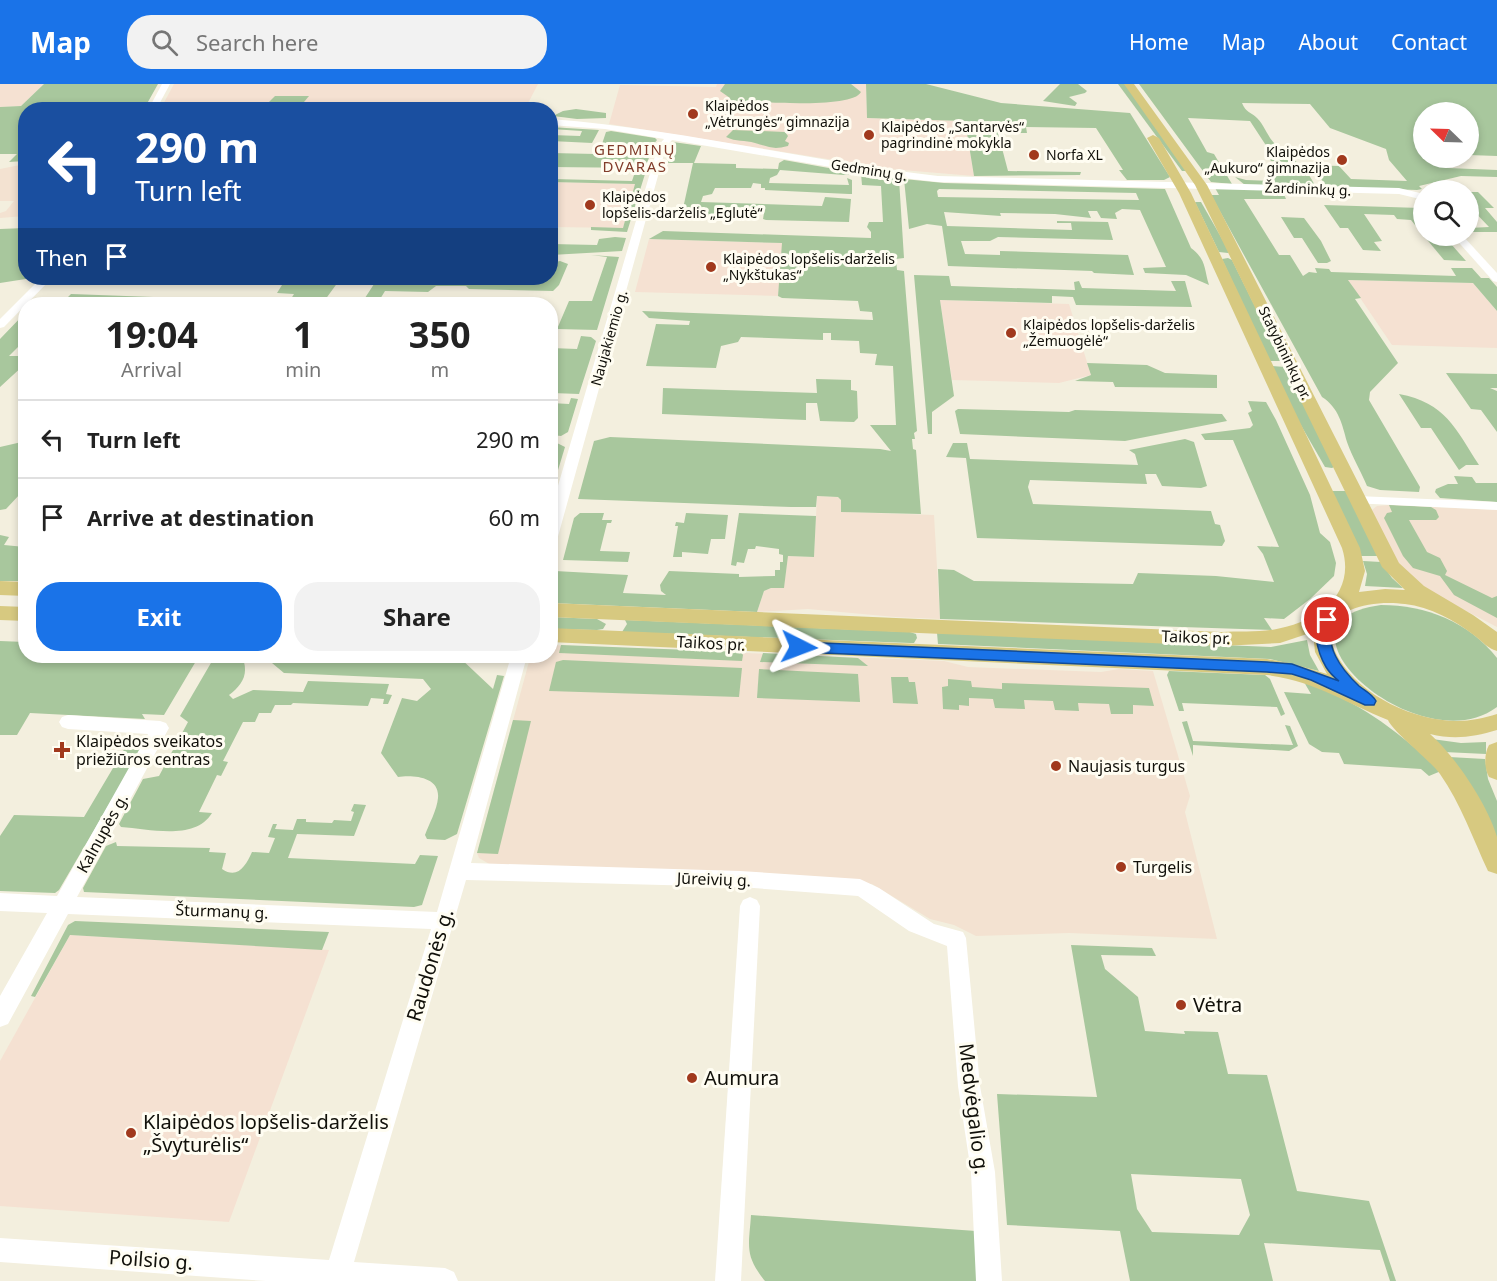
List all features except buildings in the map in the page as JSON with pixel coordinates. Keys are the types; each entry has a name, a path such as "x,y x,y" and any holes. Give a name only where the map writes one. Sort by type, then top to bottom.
{"main road":[{"name":"Statybininkų pr.","path":"1129,84 1238,258 1391,567 1417,591 1456,615"},
{"name":"Statybininkų pr.","path":"1146,130 1191,185 1216,258 1357,566 1351,591 1323,630 1326,653 1342,678 1378,706"},
{"path":"1216,258 1226,256 1238,258"},
{"path":"1313,466 1328,472 1341,467"},
{"path":"0,588 18,589"},
{"path":"1337,609 1352,601 1381,596 1414,600 1456,615 1497,634"},
{"name":"Taikos pr.","path":"558,610 1221,639 1278,638 1306,629 1337,609"},
{"path":"594,637 610,630 614,624 613,619 600,612"},
{"path":"0,613 18,614"},
{"path":"1456,615 1497,644"},
{"name":"Taikos pr.","path":"558,635 1292,669 1316,677 1378,706"},
{"path":"1378,706 1425,725 1444,728 1480,728 1497,722"},
{"path":"1378,706 1425,742 1448,768 1468,801 1497,864"},
{"path":"1497,751 1497,771"}],"street":[{"path":"156,102 166,84"},
{"name":"Gedminų g.","path":"558,123 605,126 877,172 938,179 1191,185"},
{"name":"Naujakiemio g.","path":"558,512 662,146 670,137"},
{"name":"Žardininkų g.","path":"1191,185 1413,194"},
{"path":"1467,246 1497,279"},
{"path":"28,297 40,285"},
{"path":"0,325 18,307"},
{"path":"1357,500 1497,506"},
{"name":"Raudonės g.","path":"338,1273 459,871 517,663"},
{"name":"Kalnupės g.","path":"0,1017 160,728 68,722"},
{"name":"Jūreivių g.","path":"459,871 740,879 860,888 871,892 932,934 956,938"},
{"name":"Šturmanų g.","path":"0,902 444,921"},
{"name":"Jūreivių g.","path":"728,1281 750,906"},
{"name":"Medvėgalio g.","path":"956,938 969,1086 983,1172 989,1281"},
{"name":"Poilsio g.","path":"0,1250 446,1281"}],"shaded area":[{"path":"0,84 44,84 25,102 18,102 18,106 0,107"},
{"path":"174,84 538,84 529,102 164,102"},
{"name":"Klaipėdos „Santarvės“ pagrindinė mokykla","path":"717,84 866,84 867,118 965,121 974,176 890,169 609,124 620,85 716,87"},
{"path":"18,165 18,217 0,218 0,213 6,211 14,201 0,201 0,169"},
{"name":"Klaipėdos lopšelis-darželis „Eglutė“","path":"558,182 636,184 623,228 558,227"},
{"name":"Klaipėdos lopšelis-darželis „Nykštukas“","path":"649,239 783,243 778,296 635,292"},
{"path":"1348,280 1473,283 1497,311 1497,348 1392,345"},
{"name":"Klaipėdos lopšelis-darželis „Žemuogėlė“","path":"940,300 1069,304 1091,375 1059,383 952,380"},
{"path":"817,496 838,497 841,500 842,512 934,515 940,619 808,609 757,612 764,591 784,587 788,556 814,557"},
{"path":"1377,506 1497,510 1497,627 1430,592 1397,565 1372,510"},
{"path":"558,645 944,661 968,667 1101,672 1119,669 1153,671 1190,796 1185,812 1217,939 1069,933 976,936 954,925 930,919 872,884 758,875 491,865 479,858 477,853 529,663 558,663"},
{"name":"Klaipėdos lopšelis-darželis „Švyturėlis“","path":"70,935 329,950 229,1222 0,1206 0,1061"}],"green space":[{"path":"44,84 158,84 148,102 25,102"},
{"path":"725,84 851,84 861,92 854,98 821,103 728,101 730,98 720,91"},
{"path":"866,84 926,84 1001,103 1130,113 1170,177 1164,180 1127,180 1096,128 1026,127 1027,133 998,133 1008,171 1081,172 1080,175 974,176 965,121 867,118"},
{"path":"1060,84 1078,84 1087,91 1069,97 1077,103 1075,106 1043,101"},
{"path":"1118,84 1125,84 1187,171 1182,171"},
{"path":"1139,84 1497,84 1497,156 1479,155 1479,102 1413,102 1413,168 1497,170 1497,177 1461,176 1444,180 1413,180 1413,190 1327,187 1311,165 1339,166 1351,179 1407,181 1389,160 1386,149 1330,128 1310,104 1242,103 1247,111 1260,121 1273,142 1303,168 1315,186 1245,185 1235,177 1246,180 1275,181 1272,175 1294,175 1293,169 1286,162 1271,161 1267,154 1275,155 1250,121 1188,118 1207,152 1214,154 1232,184 1211,182"},
{"path":"275,96 309,96 304,102 269,102"},
{"path":"18,106 18,161 9,162 17,154 0,154 0,107"},
{"path":"576,109 606,113 606,118 577,119 558,117 558,114"},
{"path":"558,127 599,130 592,143 558,141 558,135 580,136 582,131 558,129"},
{"path":"733,130 785,132 788,136 785,141 789,143 788,146 775,148 726,137"},
{"path":"606,132 657,140 653,145 602,144"},
{"path":"673,142 701,146 694,163 736,164 736,168 778,169 779,163 784,160 851,172 844,175 780,170 777,175 770,178 769,183 849,185 847,178 852,180 852,194 765,190 761,188 761,184 753,183 751,188 715,188 712,194 703,196 701,202 822,206 825,197 851,199 849,222 766,220 763,219 764,213 756,213 753,220 655,216 657,212 682,213 693,163 667,163"},
{"path":"643,148 652,150 645,168 558,167 558,153 641,155"},
{"path":"635,172 645,174 627,232 591,230 591,227 623,228 635,184 558,182 558,179 632,181"},
{"path":"861,174 899,179 904,258 896,259 897,270 904,271 917,431 914,433 915,439 912,439 913,449 916,450 921,514 841,512 841,500 838,497 817,496 816,507 578,499 594,441 610,437 891,451 870,425 896,425 893,366 875,365 877,354 860,353 859,341 831,340 831,333 823,333 823,340 741,337 738,342 721,346 716,368 646,366 656,324 689,325 690,321 649,318 642,311 873,320 872,312 860,311 858,301 778,296 782,243 649,239 663,231 871,238 871,232 867,227 869,222 883,222 881,186 862,185"},
{"path":"904,179 944,183 1165,189 1191,248 1204,265 1209,285 1186,275 1145,273 1143,268 1166,267 1140,210 1122,209 1115,213 1117,219 1101,218 1097,211 1088,211 1091,218 1055,214 1000,213 1001,216 944,212 947,226 1072,230 1071,223 1057,223 1057,221 1108,222 1113,240 998,237 990,241 961,241 965,254 1000,255 1000,251 1128,255 1134,275 1094,273 1092,271 948,266 942,226 927,224 909,229","holes":["939,189 1136,193 1139,200 938,197 937,191"]},
{"path":"1215,188 1282,190 1286,199 1244,199 1279,255 1290,255 1303,276 1309,272 1317,273 1315,268 1329,269 1331,272 1456,276 1451,268 1472,268 1481,278 1489,278 1497,287 1497,311 1473,283 1348,280 1361,298 1355,299 1398,363 1370,392 1369,400 1420,487 1419,492 1380,490 1367,486 1349,448 1336,411 1322,397 1211,195 1219,195"},
{"path":"1479,193 1494,208 1485,208 1497,222 1497,232 1479,232 1479,228 1489,227 1479,216"},
{"path":"1195,202 1201,202 1229,251 1228,253 1219,252"},
{"path":"1324,205 1413,208 1413,222 1411,220 1397,219 1394,215 1364,214 1382,241 1374,242 1381,251 1363,250 1348,228 1340,228"},
{"path":"1281,217 1304,218 1321,241 1331,261 1318,263 1302,238 1294,238"},
{"path":"18,228 18,280 0,283 0,229"},
{"path":"626,238 622,251 558,255 558,244 597,245 599,239"},
{"path":"1432,246 1453,246 1466,261 1444,260"},
{"path":"591,255 619,257 597,330 558,329 569,301 592,301 607,257"},
{"path":"1222,259 1232,260 1282,361 1269,361"},
{"path":"558,261 568,264 559,285 553,291 436,286 428,292 385,291 381,297 366,297 373,285 558,285"},
{"path":"914,275 949,276 951,286 1075,290 1074,282 1079,281 1082,288 1176,291 1171,281 1185,281 1192,307 1076,305 1073,297 1052,296 1052,303 940,300 954,396 932,412 932,434 928,434"},
{"path":"282,285 336,285 327,297 292,297 294,294 277,293"},
{"path":"71,294 153,297 68,297"},
{"path":"18,320 18,347 9,356 18,356 18,370 0,387 0,339"},
{"path":"581,336 591,337 596,341 579,394 558,393 558,348 577,349"},
{"path":"1087,363 1147,365 1165,373 1217,375 1217,388 1115,387 1113,382 1075,381 1091,375"},
{"path":"1272,366 1285,367 1334,467 1325,467 1295,415"},
{"path":"1446,373 1497,374 1497,388 1490,388 1497,391 1497,432 1481,410 1471,409"},
{"path":"816,379 851,380 851,390 857,391 858,418 854,422 820,421 817,403 806,403 806,420 662,414 663,388 817,393"},
{"path":"1399,394 1415,398 1439,411 1456,429 1479,465 1466,465 1459,470 1431,428 1421,428"},
{"path":"571,398 578,399 568,432 558,436 558,403 569,404"},
{"path":"1248,401 1266,402 1276,420 1310,495 1320,533 1330,542 1336,563 1334,576 1284,619 1264,618 1272,630 940,619 938,569 954,570 974,581 1133,584 1138,573 1216,576 1274,582 1263,554 1257,546 1279,547 1233,440 1205,440 1201,434 1250,428 1253,425 1248,413 1252,411"},
{"path":"958,409 1222,414 1227,421 1125,441 960,434 955,411"},
{"path":"1185,439 1194,442 1207,486 1201,488 1162,486 1156,474 1145,474 1147,484 1030,480 1028,487 1033,504 1211,511 1215,524 1220,525 1225,541 1222,546 977,538 966,458 946,457 953,443 967,443 970,459 1138,465 1135,454 1129,450"},
{"path":"18,443 18,496 6,509 0,510 0,447"},
{"path":"558,444 565,447 558,470"},
{"path":"1454,476 1472,477 1476,483 1497,483 1497,502 1440,498 1435,492 1436,489 1448,484 1458,484"},
{"path":"1331,491 1346,491 1379,556 1361,556"},
{"path":"1389,505 1431,507 1436,510 1439,517 1436,520 1409,520 1427,552 1440,558 1447,571 1445,575 1492,598 1497,596 1497,618 1454,595 1440,576 1413,568 1403,556 1384,518 1387,513 1392,512"},
{"path":"580,513 604,513 602,520 612,520 611,523 607,523 600,551 630,552 628,562 563,560 574,518"},
{"path":"686,513 728,515 725,539 711,539 708,554 682,552 682,557 673,557 678,526 675,526 676,522 684,523"},
{"path":"739,513 816,516 814,557 788,556 784,588 771,588 764,591 757,612 558,603 558,571 628,575 623,593 666,595 661,591 660,585 669,571 739,574 739,577 775,576 775,570 780,570 783,555 779,554 779,549 756,546 755,549 748,549 744,563 737,562 736,566 731,565"},
{"path":"0,535 9,537 4,545 18,546 18,581 0,581"},
{"path":"1363,561 1381,562 1392,578 1403,588 1365,586 1367,574"},
{"path":"1381,605 1430,612 1460,625 1486,645 1497,658 1497,707 1465,720 1429,718 1393,704 1363,684 1342,660 1335,636 1347,616"},
{"path":"558,617 597,619 606,624 603,629 558,629"},
{"path":"625,620 910,632 916,634 917,638 914,643 910,643 622,632 627,624"},
{"path":"937,633 1271,647 1307,640 1310,655 1319,671 1270,659 938,644"},
{"path":"0,641 18,642 18,663 195,663 164,715 142,714 145,719 30,713 17,735 0,735"},
{"path":"561,645 741,652 743,655 742,661 559,653"},
{"path":"763,653 858,658 868,666 760,662"},
{"path":"558,661 742,668 739,697 549,691"},
{"path":"211,663 244,663 245,672 242,681 229,695 233,699 253,690 303,692 308,681 389,684 386,694 392,695 388,704 383,704 384,699 371,698 368,706 293,703 275,705 271,713 259,713 255,722 243,722 223,761 228,762 221,776 217,775 199,812 212,813 204,822 195,827 171,831 121,827 119,824 143,779 159,776 188,722 180,716"},
{"path":"272,663 465,663 493,689 497,675 504,676 457,834 445,840 427,839 425,835 435,812 438,798 435,785 424,778 398,777 381,753 402,698 417,701 431,689 423,679 284,673"},
{"path":"759,669 858,674 860,702 757,698"},
{"path":"1169,671 1265,675 1270,679 1285,714 1281,716 1277,707 1182,703 1184,711 1179,711 1167,675"},
{"path":"891,677 908,677 909,682 915,682 918,704 893,703"},
{"path":"948,679 971,681 972,687 1002,689 1002,683 1149,688 1154,706 1133,705 1133,714 1111,714 1109,704 1078,703 1079,711 1055,710 1053,701 1024,700 1025,709 995,708 993,699 969,698 969,706 959,705 959,710 943,709 942,687 948,686"},
{"path":"1304,682 1344,699 1377,719 1441,771 1429,776 1421,769 1344,764 1339,753 1322,752 1309,744 1284,692 1311,694"},
{"path":"513,720 531,721 498,854 477,853"},
{"path":"1187,721 1193,741 1293,745 1285,725 1290,726 1298,746 1289,751 1193,745 1193,756 1182,722"},
{"path":"132,736 142,748 59,890 55,893 0,891 0,836 14,815 84,817"},
{"path":"1432,739 1461,743 1486,742 1486,754 1444,752"},
{"path":"1449,757 1485,759 1488,779 1497,801 1497,843"},
{"path":"354,804 366,805 354,836 297,834 288,858 415,864 420,855 438,856 422,905 414,907 84,892 83,888 106,846 116,842 117,846 210,848 209,852 226,853 222,869 233,873 241,870 252,852 269,853 275,838 268,837 273,824 277,824 275,829 293,830 297,819 306,819 306,822 332,823 334,820 351,821"},
{"path":"75,921 329,932 322,950 70,935 35,997 31,996 68,925"},
{"path":"1071,945 1152,948 1156,956 1101,955 1105,969 1138,997 1145,1031 1185,1034 1184,1031 1218,1032 1228,1074 1267,1075 1297,1191 1369,1201 1396,1281 1390,1281 1380,1250 1264,1243 1273,1281 1130,1281 1120,1231 1007,1225 997,1094 1097,1097","holes":["1131,1174 1241,1179 1250,1215 1239,1235 1152,1232 1137,1209"]},
{"path":"751,1215 976,1231 977,1281 765,1281 758,1272 749,1250"}],"place":[{"name":"Klaipėdos „Vėtrungės“ gimnazija","path":"693,114"},
{"name":"Klaipėdos „Santarvės“ pagrindinė mokykla","path":"869,135"},
{"name":"Norfa XL","path":"1034,155"},
{"name":"Klaipėdos „Aukuro“ gimnazija","path":"1342,160"},
{"name":"Klaipėdos lopšelis-darželis „Eglutė“","path":"590,205"},
{"name":"Klaipėdos lopšelis-darželis „Nykštukas“","path":"711,267"},
{"name":"Klaipėdos lopšelis-darželis „Žemuogėlė“","path":"1011,333"},
{"name":"Klaipėdos sveikatos priežiūros centras","path":"62,750"},
{"name":"Naujasis turgus","path":"1056,766"},
{"name":"Turgelis","path":"1121,867"},
{"name":"Vėtra","path":"1181,1005"},
{"name":"Aumura","path":"692,1078"},
{"name":"Klaipėdos lopšelis-darželis „Švyturėlis“","path":"131,1133"}],"district":[{"name":"GEDMINŲ DVARAS","path":"635,158"}],"route":[{"path":"799,647 1231,664 1292,669 1335,684 1370,701 1354,690 1332,665 1323,641 1323,630 1327,620"}]}
